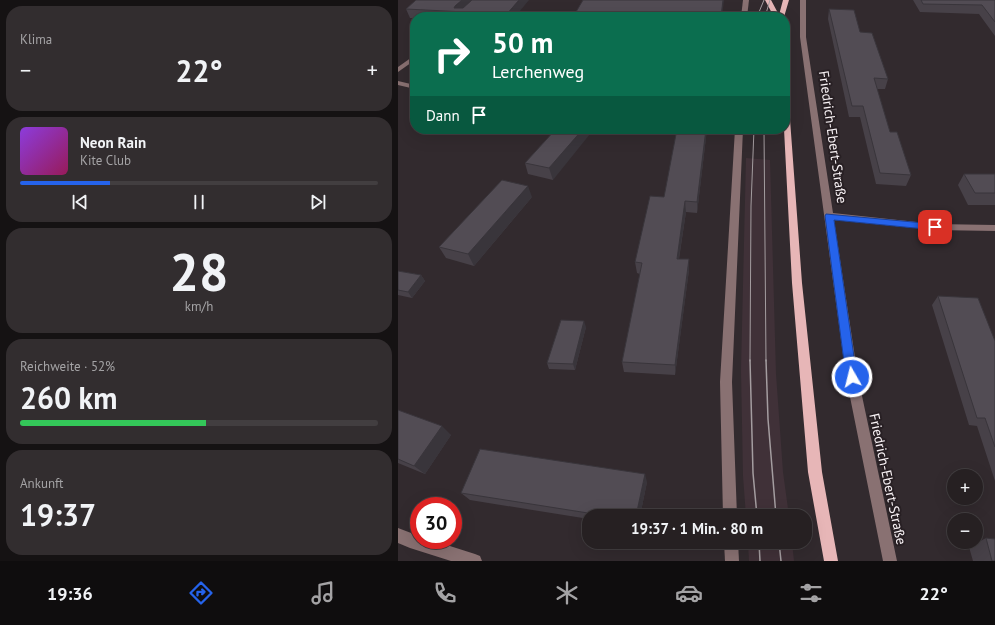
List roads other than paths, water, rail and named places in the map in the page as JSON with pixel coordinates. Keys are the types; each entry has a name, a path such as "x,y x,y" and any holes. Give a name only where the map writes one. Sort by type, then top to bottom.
{"main road":[{"path":"768,0 774,12"},
{"path":"782,12 786,0"},
{"path":"788,134 800,322 815,472 831,561"}],"street":[{"path":"745,12 746,0"},
{"name":"Friedrich-Ebert-Straße","path":"803,0 804,37 852,377 890,561"},
{"path":"398,70 410,61"},
{"path":"398,83 410,86"},
{"path":"730,509 726,382 739,134"},
{"path":"829,216 935,227 995,228"},
{"path":"398,535 410,541 475,561"},
{"path":"731,549 732,561"}],"tram line":[{"path":"759,12 764,0"},
{"path":"766,12 770,0"},
{"path":"750,360 751,206 754,134"},
{"path":"764,134 766,361"},
{"path":"750,360 753,473 756,509"},
{"path":"766,360 768,419 775,509"},
{"path":"759,549 760,561"},
{"path":"780,549 781,561"}]}
